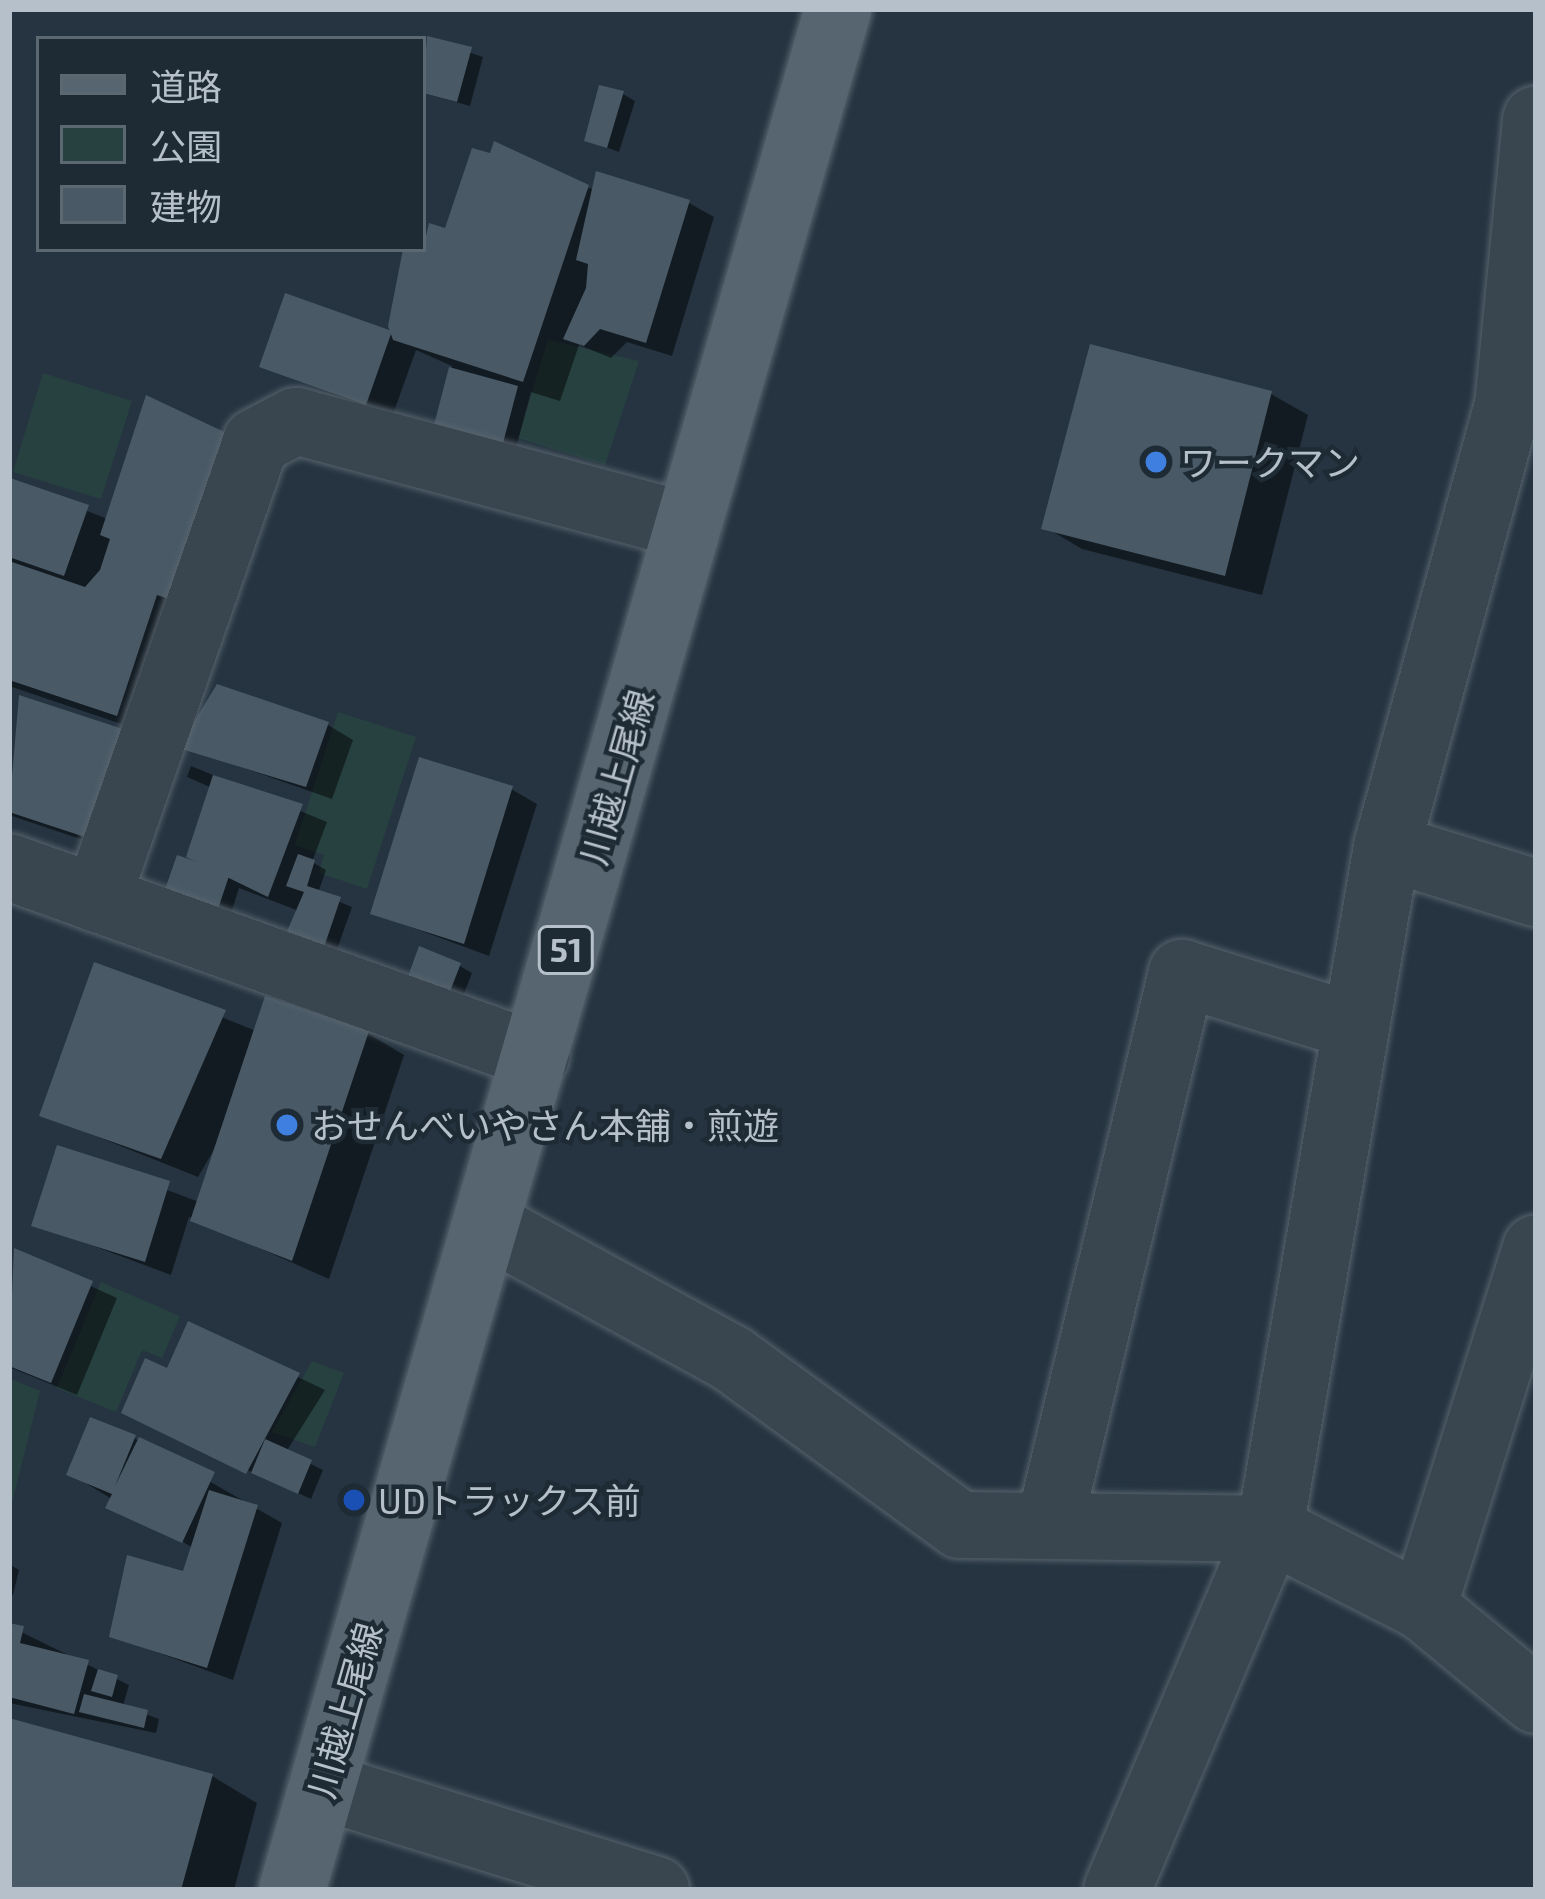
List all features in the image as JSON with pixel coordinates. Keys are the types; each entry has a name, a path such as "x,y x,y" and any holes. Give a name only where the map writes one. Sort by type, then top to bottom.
{"main road":[{"name":"川越上尾線","path":"292,1890 838,9"}],"street":[{"path":"1117,1890 1270,1529 1387,847 1522,410 1536,119"},
{"path":"98,899 256,442 296,421 688,526"},
{"path":"1387,847 1536,892"},
{"path":"15,888 98,899 536,1056"},
{"path":"1049,1526 1183,973 1356,1027"},
{"path":"486,1224 730,1358 960,1525 1270,1529 1424,1607 1536,1700"},
{"path":"1424,1607 1536,1248"},
{"path":"322,1786 656,1890"}],"green space":[{"path":"548,340 639,361 605,465 518,438"},
{"path":"43,373 132,401 101,499 13,472"},
{"path":"338,712 416,737 367,889 319,873 324,855 295,845"},
{"path":"101,1282 180,1316 162,1358 142,1350 116,1412 57,1388"},
{"path":"312,1361 344,1373 315,1447 272,1432"},
{"path":"9,1378 40,1391 9,1515"}],"building":[{"path":"427,36 472,47 457,102 426,94"},
{"path":"599,85 624,91 607,148 584,141"},
{"path":"494,141 589,185 523,382 393,340 388,326 402,252 426,252 429,223 445,228 472,148 490,153"},
{"path":"596,171 690,200 646,343 600,329 584,346 563,339 586,288 588,264 576,260"},
{"path":"285,293 392,331 366,405 259,367"},
{"path":"1090,344 1272,391 1225,576 1041,529"},
{"path":"449,367 518,386 503,443 434,425"},
{"path":"146,395 237,438 181,603 157,595 117,716 9,680 9,561 85,587 100,570 110,539 100,535"},
{"path":"10,478 89,505 64,576 9,557"},
{"path":"217,684 329,722 306,787 178,748"},
{"path":"19,695 126,730 100,842 9,812"},
{"path":"419,757 513,786 464,944 370,914"},
{"path":"213,775 303,804 268,897 186,857"},
{"path":"298,854 315,860 307,886 341,897 323,950 285,936 304,892 286,886"},
{"path":"177,855 230,873 217,912 163,895"},
{"path":"419,946 461,963 449,994 407,979"},
{"path":"94,962 226,1010 161,1159 39,1116"},
{"path":"265,996 369,1031 292,1261 190,1221"},
{"path":"57,1145 170,1181 145,1262 31,1226"},
{"path":"14,1248 93,1281 51,1383 9,1366"},
{"path":"188,1321 300,1373 246,1474 121,1413 145,1358 167,1368"},
{"path":"90,1417 136,1435 115,1486 139,1437 215,1472 182,1543 105,1508 112,1494 66,1475"},
{"path":"265,1439 312,1460 298,1494 251,1473"},
{"path":"209,1490 258,1505 207,1668 109,1637 127,1555 183,1571"},
{"path":"9,1623 24,1626 20,1643 89,1660 74,1714 9,1697"},
{"path":"98,1669 118,1675 112,1697 91,1691"},
{"path":"84,1694 148,1710 144,1728 79,1712"},
{"path":"9,1718 213,1774 181,1890 9,1890"}],"place":[{"name":"ワークマン","path":"1156,462"},
{"name":"おせんべいやさん本舗・煎遊","path":"287,1125"},
{"name":"UDトラックス前","path":"354,1500"}]}
